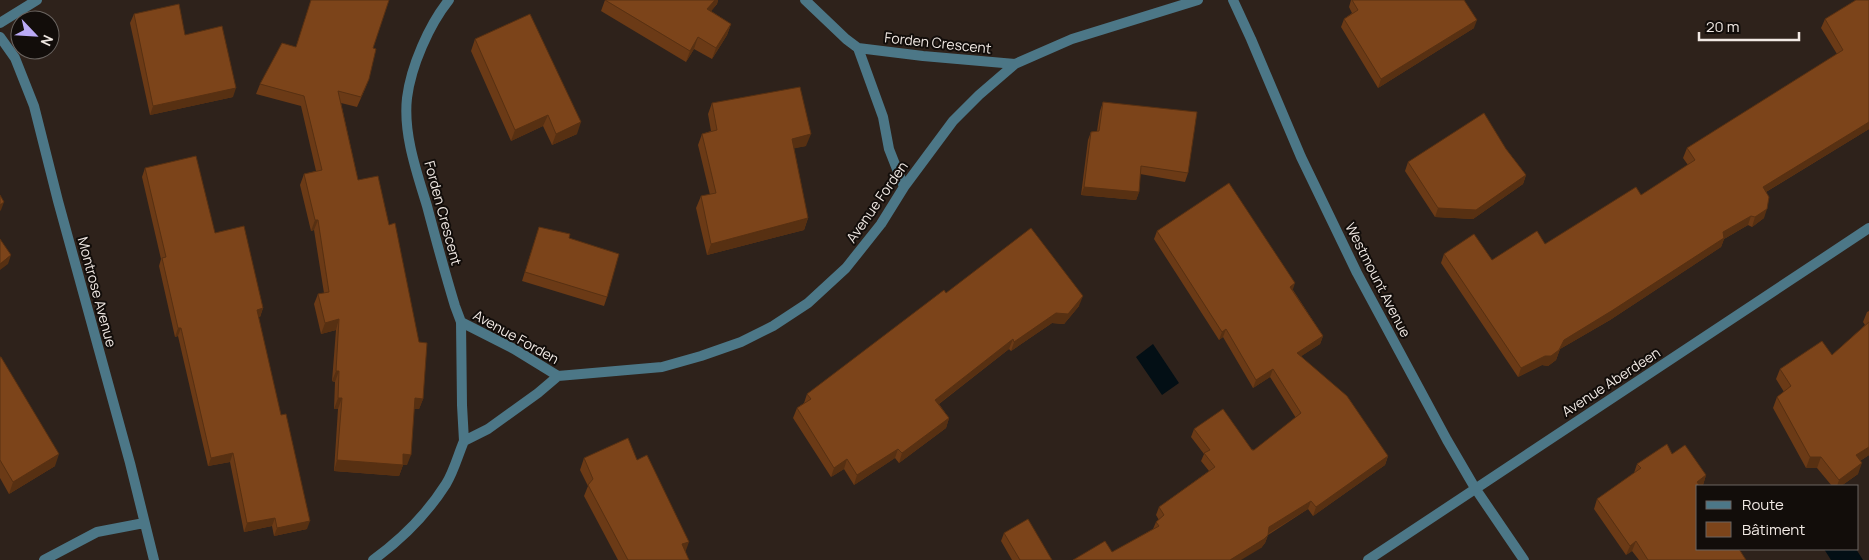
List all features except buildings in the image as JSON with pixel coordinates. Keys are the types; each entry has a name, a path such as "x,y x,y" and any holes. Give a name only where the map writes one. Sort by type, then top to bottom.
{"street":[{"path":"0,23 37,0"},
{"name":"Forden Crescent","path":"449,0 438,14 414,71 407,98 408,126 415,167 461,322 464,440"},
{"path":"805,0 858,48 883,117 889,149 904,188"},
{"name":"Avenue Forden","path":"464,440 488,429 558,376 662,367 741,342 773,326 808,302 846,268 880,224 953,121 979,95 1015,64 1072,39 1198,0"},
{"name":"Westmount Avenue","path":"1233,0 1301,157 1357,273 1447,440 1475,488 1524,560"},
{"name":"Montrose Avenue","path":"0,37 15,58 34,106 130,463 154,560"},
{"name":"Forden Crescent","path":"858,48 1015,64"},
{"name":"Avenue Aberdeen","path":"1368,560 1869,228"},
{"name":"Avenue Forden","path":"461,322 514,349 558,376"},
{"path":"373,560 414,526 430,506 446,483 464,440"},
{"path":"44,560 97,532 144,523"}],"shaded area":[{"path":"1153,344 1179,383 1162,395 1136,357"},
{"path":"1825,550 1857,550 1863,560 1831,560"}]}
